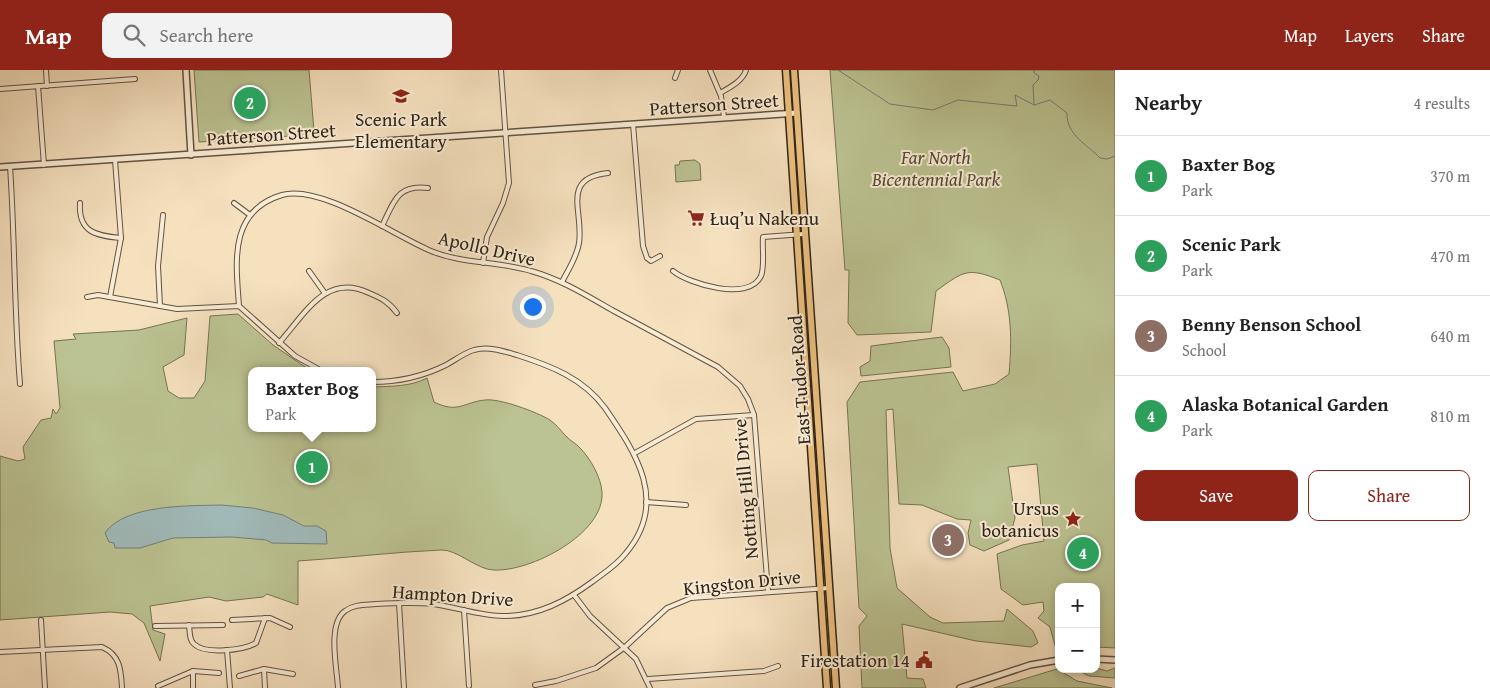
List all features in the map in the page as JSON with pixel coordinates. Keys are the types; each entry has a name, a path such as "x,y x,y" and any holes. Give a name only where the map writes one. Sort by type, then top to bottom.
{"main road":[{"name":"East Tudor Road","path":"786,70 827,688"},
{"name":"East Tudor Road","path":"794,70 836,688"}],"street":[{"path":"46,70 47,86"},
{"path":"186,70 191,155"},
{"path":"483,263 491,225 507,192 501,70"},
{"path":"675,78 678,70"},
{"path":"710,70 720,93 724,118"},
{"path":"720,93 734,85 745,74 746,70"},
{"path":"0,89 135,79"},
{"path":"38,86 44,164"},
{"name":"Patterson Street","path":"0,167 797,113"},
{"name":"Patterson Street","path":"633,124 643,246 645,253 651,261 660,256"},
{"path":"110,297 121,238 115,160"},
{"path":"10,166 14,312 20,384"},
{"path":"562,282 579,246 578,192 584,180 590,176 608,173"},
{"path":"382,226 395,199 402,191 416,187 428,188"},
{"name":"Apollo Drive","path":"250,215 260,206 282,195 308,194 321,197 433,251 483,263 530,270 562,282 718,367"},
{"path":"80,203 79,214 83,224 91,232 101,237 121,238"},
{"path":"234,203 250,215 238,242 236,254 239,306 295,356 315,367"},
{"path":"160,306 158,266 163,215"},
{"path":"673,271 684,280 714,288 739,288 754,284 761,275 763,237 804,234"},
{"path":"309,271 324,292"},
{"path":"279,343 324,292 346,286 357,287 389,302 397,312"},
{"path":"87,297 110,297 160,306 196,309 239,306"},
{"path":"376,382 401,380 433,371 473,350 497,349 548,365 583,385 603,406 635,453 642,470 646,502 686,505"},
{"name":"Notting Hill Drive","path":"718,367 740,386 748,399 754,415 768,591"},
{"path":"635,453 696,419 754,415"},
{"name":"Hampton Drive","path":"338,688 334,634 344,611 358,606 398,603 432,604 487,615 520,615 556,605 574,595 626,553 638,536 646,502"},
{"name":"Kingston Drive","path":"535,685 578,675 603,663 625,647 667,608 691,598 829,588"},
{"path":"574,595 590,616 636,659 648,679 650,688"},
{"path":"398,603 404,688"},
{"path":"464,610 470,686"},
{"path":"189,625 192,642 196,646 227,650 243,649 256,643 265,618"},
{"path":"232,620 265,618 290,627"},
{"path":"41,620 45,688"},
{"path":"155,626 223,624"},
{"path":"0,652 91,646 102,647 111,651 121,668 122,688"},
{"path":"227,650 230,688"},
{"path":"1100,659 1115,660"},
{"path":"960,688 1030,665 1055,661"},
{"path":"648,679 764,671 778,666"},
{"path":"264,669 265,688"},
{"path":"239,676 264,669 294,674"},
{"path":"192,671 193,688"},
{"path":"158,686 192,671 219,673"}],"green space":[{"path":"194,70 309,70 314,131 306,135 199,142"},
{"name":"Far North Bicentennial Park","path":"830,70 1115,70 1115,648 1100,647 1100,583 1055,583 1055,645 1050,627 1038,618 1044,611 1043,602 1023,605 1001,589 997,554 1022,545 1044,541 1037,464 1008,467 1015,518 1009,540 984,551 970,545 968,533 971,520 957,519 922,505 899,504 893,409 886,410 890,548 897,588 930,617 943,623 1004,621 1007,609 1033,631 1038,643 1031,647 976,641 902,624 907,678 923,679 926,688 862,688 859,626 867,616 859,608 847,402 860,382 953,372 963,391 995,384 1009,374 1011,350 1009,314 1000,280 980,273 966,273 953,279 936,291 931,332 857,335 848,323 849,270 845,270"},
{"path":"695,160 700,164 701,180 676,182 675,165 679,165 680,161"},
{"path":"238,314 273,345 305,367 248,367 248,432 376,432 376,387 407,385 427,378 434,402 442,405 455,407 485,400 499,401 518,406 550,420 584,452 591,462 600,480 602,492 600,507 591,522 579,536 563,548 526,565 509,569 487,569 454,553 441,550 298,561 298,605 267,594 263,597 226,601 209,597 150,606 153,630 165,634 160,661 144,623 132,614 110,612 0,620 0,456 18,461 25,459 23,447 41,420 51,418 53,409 56,414 60,408 54,341 76,339 73,334 139,330 187,318 184,355 163,367 168,391 179,398 194,398 205,381 210,316"},
{"path":"942,337 949,348 951,367 861,376 860,367 870,361 871,346"},
{"path":"1115,668 1115,678 1089,676 1083,673 1100,673 1100,669 1107,671"},
{"path":"1055,670 1055,673 1064,673 1077,681 1112,688 994,688"}],"water":[{"path":"221,505 253,508 283,515 304,526 317,526 326,531 327,544 272,543 266,540 232,537 173,538 140,548 115,548 114,543 109,542 105,533 114,524 127,517 158,508"}],"waterway":[{"path":"838,70 890,104 933,110 958,100 1017,106 1015,95 1034,105"},
{"path":"1034,70 1034,73 1039,76 1033,85 1034,105 1050,100 1067,113 1070,127 1074,133 1100,158 1107,159 1115,156"}],"place":[{"name":"Scenic Park Elementary","path":"401,96"},
{"name":"Scenic Park","path":"250,103"},
{"name":"Łuq’u Nakenu","path":"696,218"},
{"name":"Baxter Bog","path":"312,467"},
{"name":"Ursus botanicus","path":"1073,519"},
{"name":"Benny Benson School","path":"948,540"},
{"name":"Alaska Botanical Garden","path":"1083,553"},
{"name":"Firestation 14","path":"924,660"}]}
